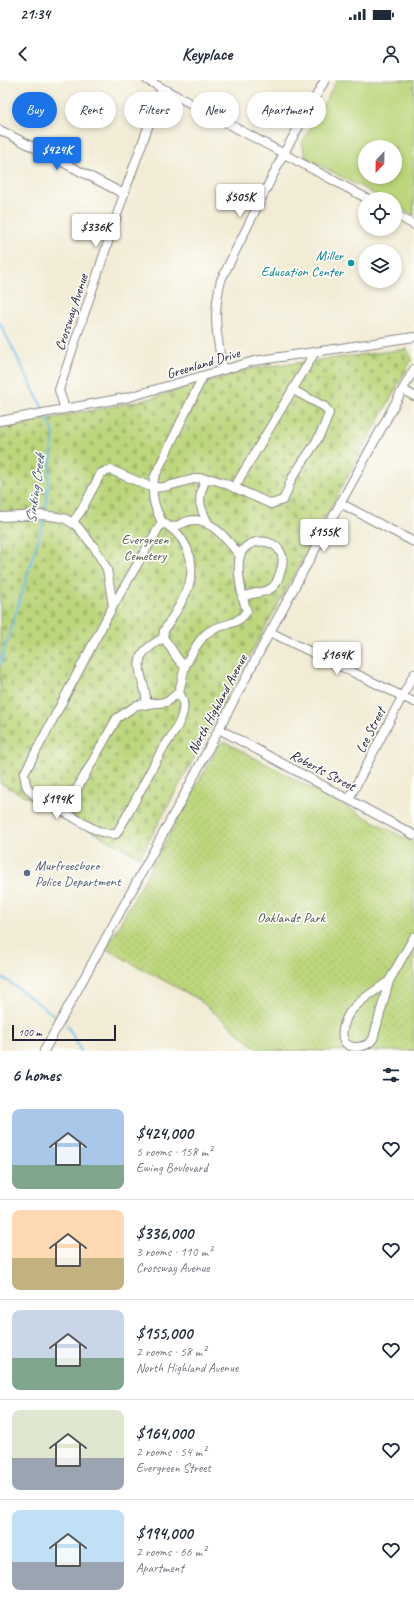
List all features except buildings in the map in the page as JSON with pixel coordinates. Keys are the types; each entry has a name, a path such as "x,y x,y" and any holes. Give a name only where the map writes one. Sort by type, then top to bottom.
{"street":[{"path":"147,80 284,152 358,193"},
{"path":"223,370 215,313 221,280 284,152 325,80"},
{"name":"Crossway Avenue","path":"66,409 60,390 124,194 162,88"},
{"path":"0,130 124,194"},
{"path":"402,218 414,225"},
{"name":"Greenland Drive","path":"0,421 129,397 254,361 414,337"},
{"path":"234,488 315,352"},
{"name":"North Highland Avenue","path":"44,1051 414,369"},
{"path":"185,666 180,663 175,652 163,638 164,631 189,585 191,558 179,535 172,527 162,522 152,499 154,478 203,376"},
{"path":"72,523 101,473 111,470 153,488 164,487 198,478 210,479 271,504 283,500 288,492 292,476 310,452 325,426 329,413 325,407 293,390"},
{"path":"403,390 414,396"},
{"path":"210,479 205,481 199,496 202,512 209,524 222,535 240,556"},
{"path":"340,503 414,542"},
{"path":"197,520 202,512"},
{"path":"0,517 45,515 64,518 77,526 94,547 107,569 113,606"},
{"path":"172,527 178,527 184,522 197,520 209,524"},
{"path":"162,522 113,606 24,774 26,786 34,795 64,812 103,832 108,834 116,834 128,816 162,750 178,725 183,714 183,700 179,692"},
{"path":"64,812 117,718 137,706 166,702 179,692 185,666 205,634 215,628 242,619 247,611 242,598 240,556 248,546 262,541 274,544 282,552 284,564 274,586 264,592 247,594 242,598"},
{"path":"270,632 414,702"},
{"path":"146,705 147,698 140,672 139,658 148,647 163,638"},
{"name":"Lee Street","path":"349,799 414,674"},
{"name":"Roberts Street","path":"219,729 414,835"},
{"path":"389,981 358,1004 348,1015 344,1025 343,1037 349,1046 355,1048 363,1047 373,1039 389,981 414,938"}],"green space":[{"path":"337,80 414,80 414,216 402,209 402,192 371,192 306,158 302,143 310,128 326,128 326,100"},
{"name":"Evergreen Cemetery","path":"407,349 412,359 140,857 0,783 0,428 146,400 249,369"},
{"name":"Oaklands Park","path":"225,742 414,843 414,1051 260,1051 198,999 106,949 220,743"}],"waterway":[{"name":"Sinking Creek","path":"0,323 44,411"},
{"name":"Sinking Creek","path":"45,513 54,433 46,415"},
{"name":"Sinking Creek","path":"0,665 45,517"},
{"name":"Sinking Creek","path":"0,977 8,981 54,1015"},
{"name":"Sinking Creek","path":"67,1025 81,1051"}],"place":[{"name":"Miller Education Center","path":"351,263"},
{"name":"Murfreesboro Police Department","path":"27,873"}]}
